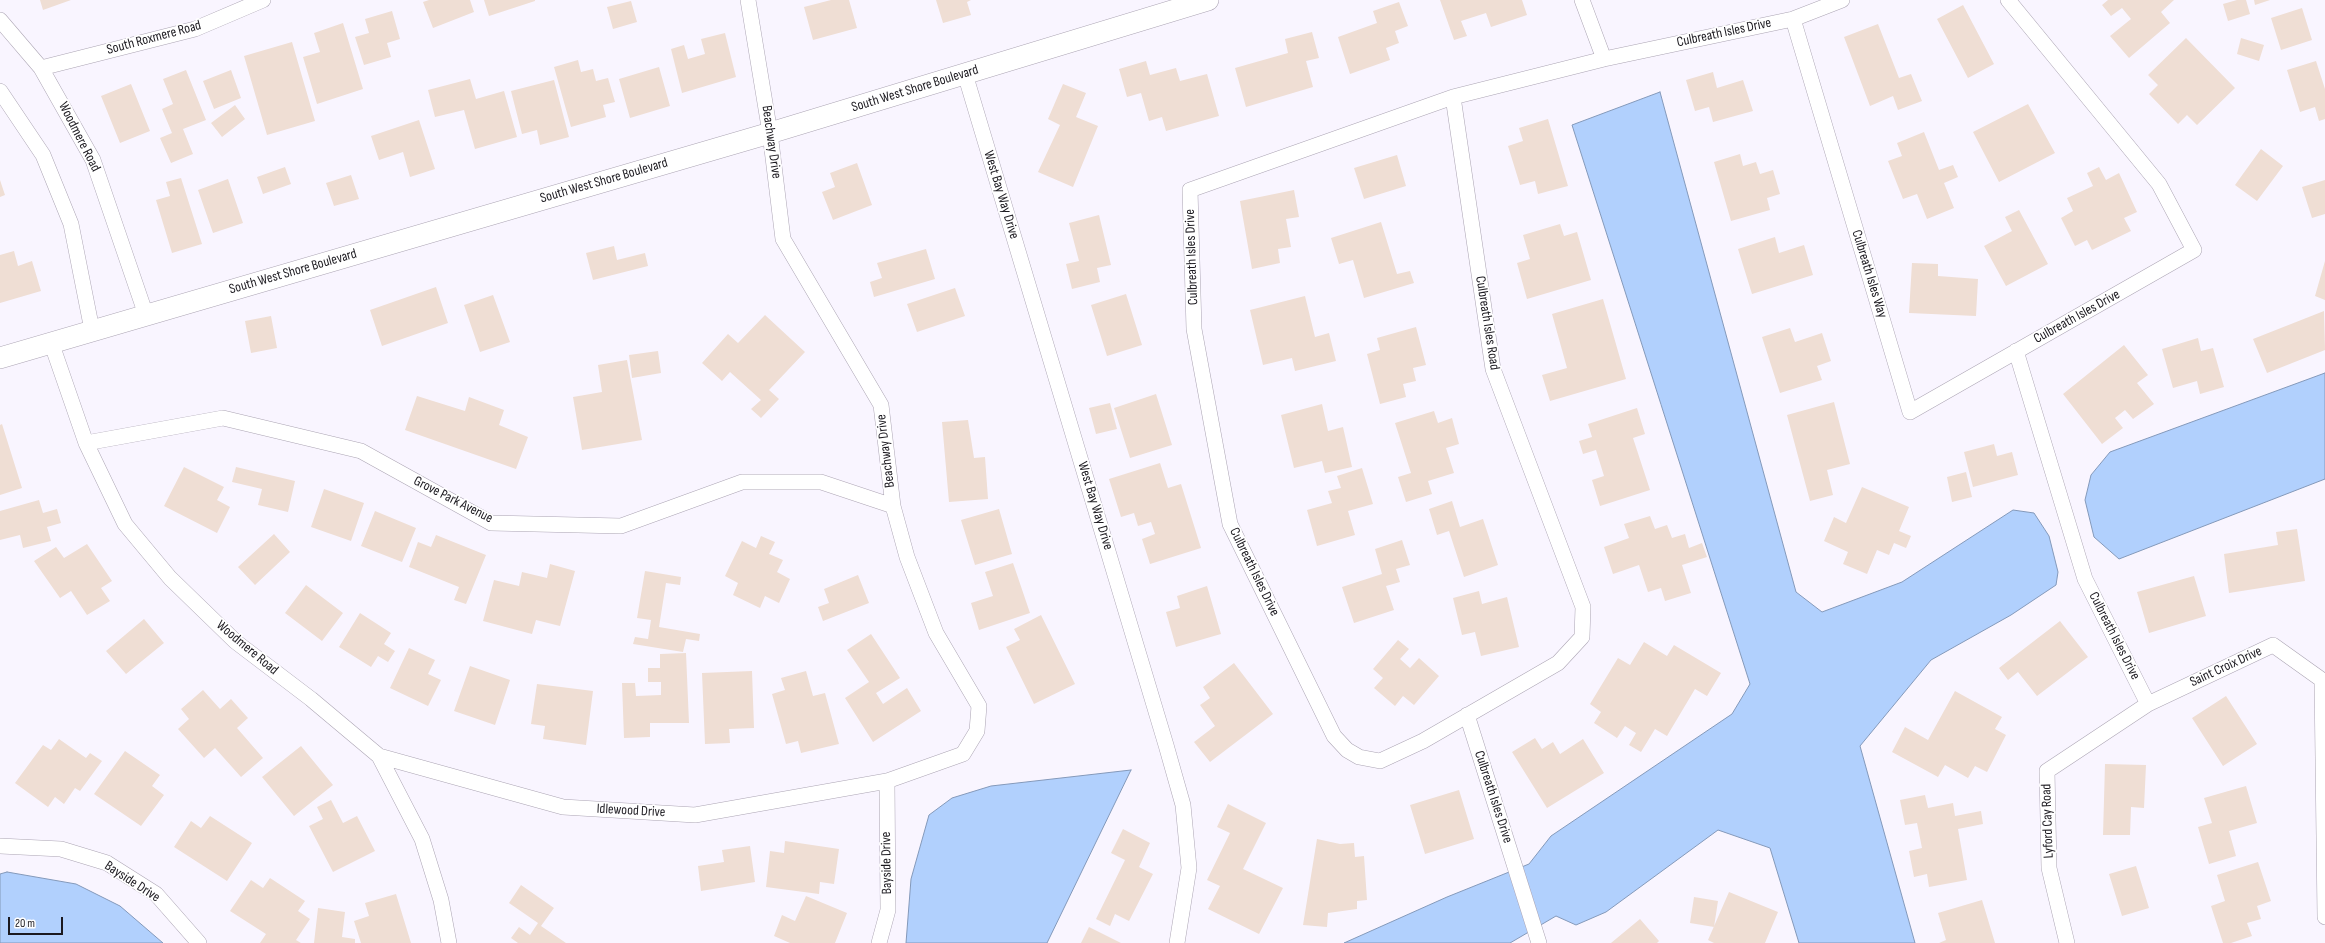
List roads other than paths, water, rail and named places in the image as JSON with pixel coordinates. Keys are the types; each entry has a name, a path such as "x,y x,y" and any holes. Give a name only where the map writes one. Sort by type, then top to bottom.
{"street":[{"name":"South Roxmere Road","path":"41,68 195,28 263,0"},
{"name":"Beachway Drive","path":"748,0 770,132 783,239 881,405 893,506 907,557 936,633 979,706 977,731 962,754 887,781"},
{"name":"South West Shore Boulevard","path":"0,358 770,132 1208,0"},
{"path":"1453,97 1604,59 1582,0"},
{"name":"Culbreath Isles Drive","path":"1604,59 1793,19 1842,0"},
{"name":"Culbreath Isles Drive","path":"2008,0 2159,184 2194,250 2016,351 2085,579 2148,704"},
{"name":"Culbreath Isles Way","path":"1793,19 1910,412 2016,351"},
{"name":"Woodmere Road","path":"0,20 41,68 93,160 146,315"},
{"name":"West Bay Way Drive","path":"965,74 1166,745 1182,805 1189,868 1177,943"},
{"path":"0,91 43,155 71,224 92,330"},
{"name":"Culbreath Isles Drive","path":"1453,97 1190,190 1194,329 1230,524 1334,736 1347,750 1359,757 1380,761 1424,740 1467,716 1537,938"},
{"name":"Culbreath Isles Road","path":"1453,97 1493,369 1583,607 1582,637 1558,663 1467,716"},
{"name":"Woodmere Road","path":"51,342 86,443 125,524 170,578 236,642 311,699 379,756 422,839 441,900 449,943"},
{"name":"Grove Park Avenue","path":"86,443 223,418 360,451 491,523 621,526 742,482 821,482 893,506"},
{"name":"Saint Croix Drive","path":"2148,704 2273,645 2322,680 2325,917"},
{"name":"Lyford Cay Road","path":"2067,943 2050,868 2047,771 2148,704"},
{"name":"Idlewood Drive","path":"379,756 563,807 695,815 887,781"},
{"name":"Bayside Drive","path":"879,943 888,910 887,781"},
{"name":"Bayside Drive","path":"0,846 61,849 107,863 156,894 199,943"}],"water":[{"path":"1660,92 1796,592 1822,612 1902,582 2013,510 2034,513 2049,536 2058,572 2056,585 2011,615 1931,660 1860,746 1915,943 1799,943 1770,848 1718,830 1606,912 1576,925 1556,916 1510,943 1344,943 1447,897 1529,864 1551,836 1732,714 1750,684 1572,125"},
{"path":"2325,373 2325,479 2119,559 2094,537 2085,500 2091,475 2110,452"},
{"path":"1131,770 1047,943 906,943 911,879 929,815 952,798 991,786"},
{"path":"7,872 76,884 120,906 163,943 0,943 0,874"}]}
